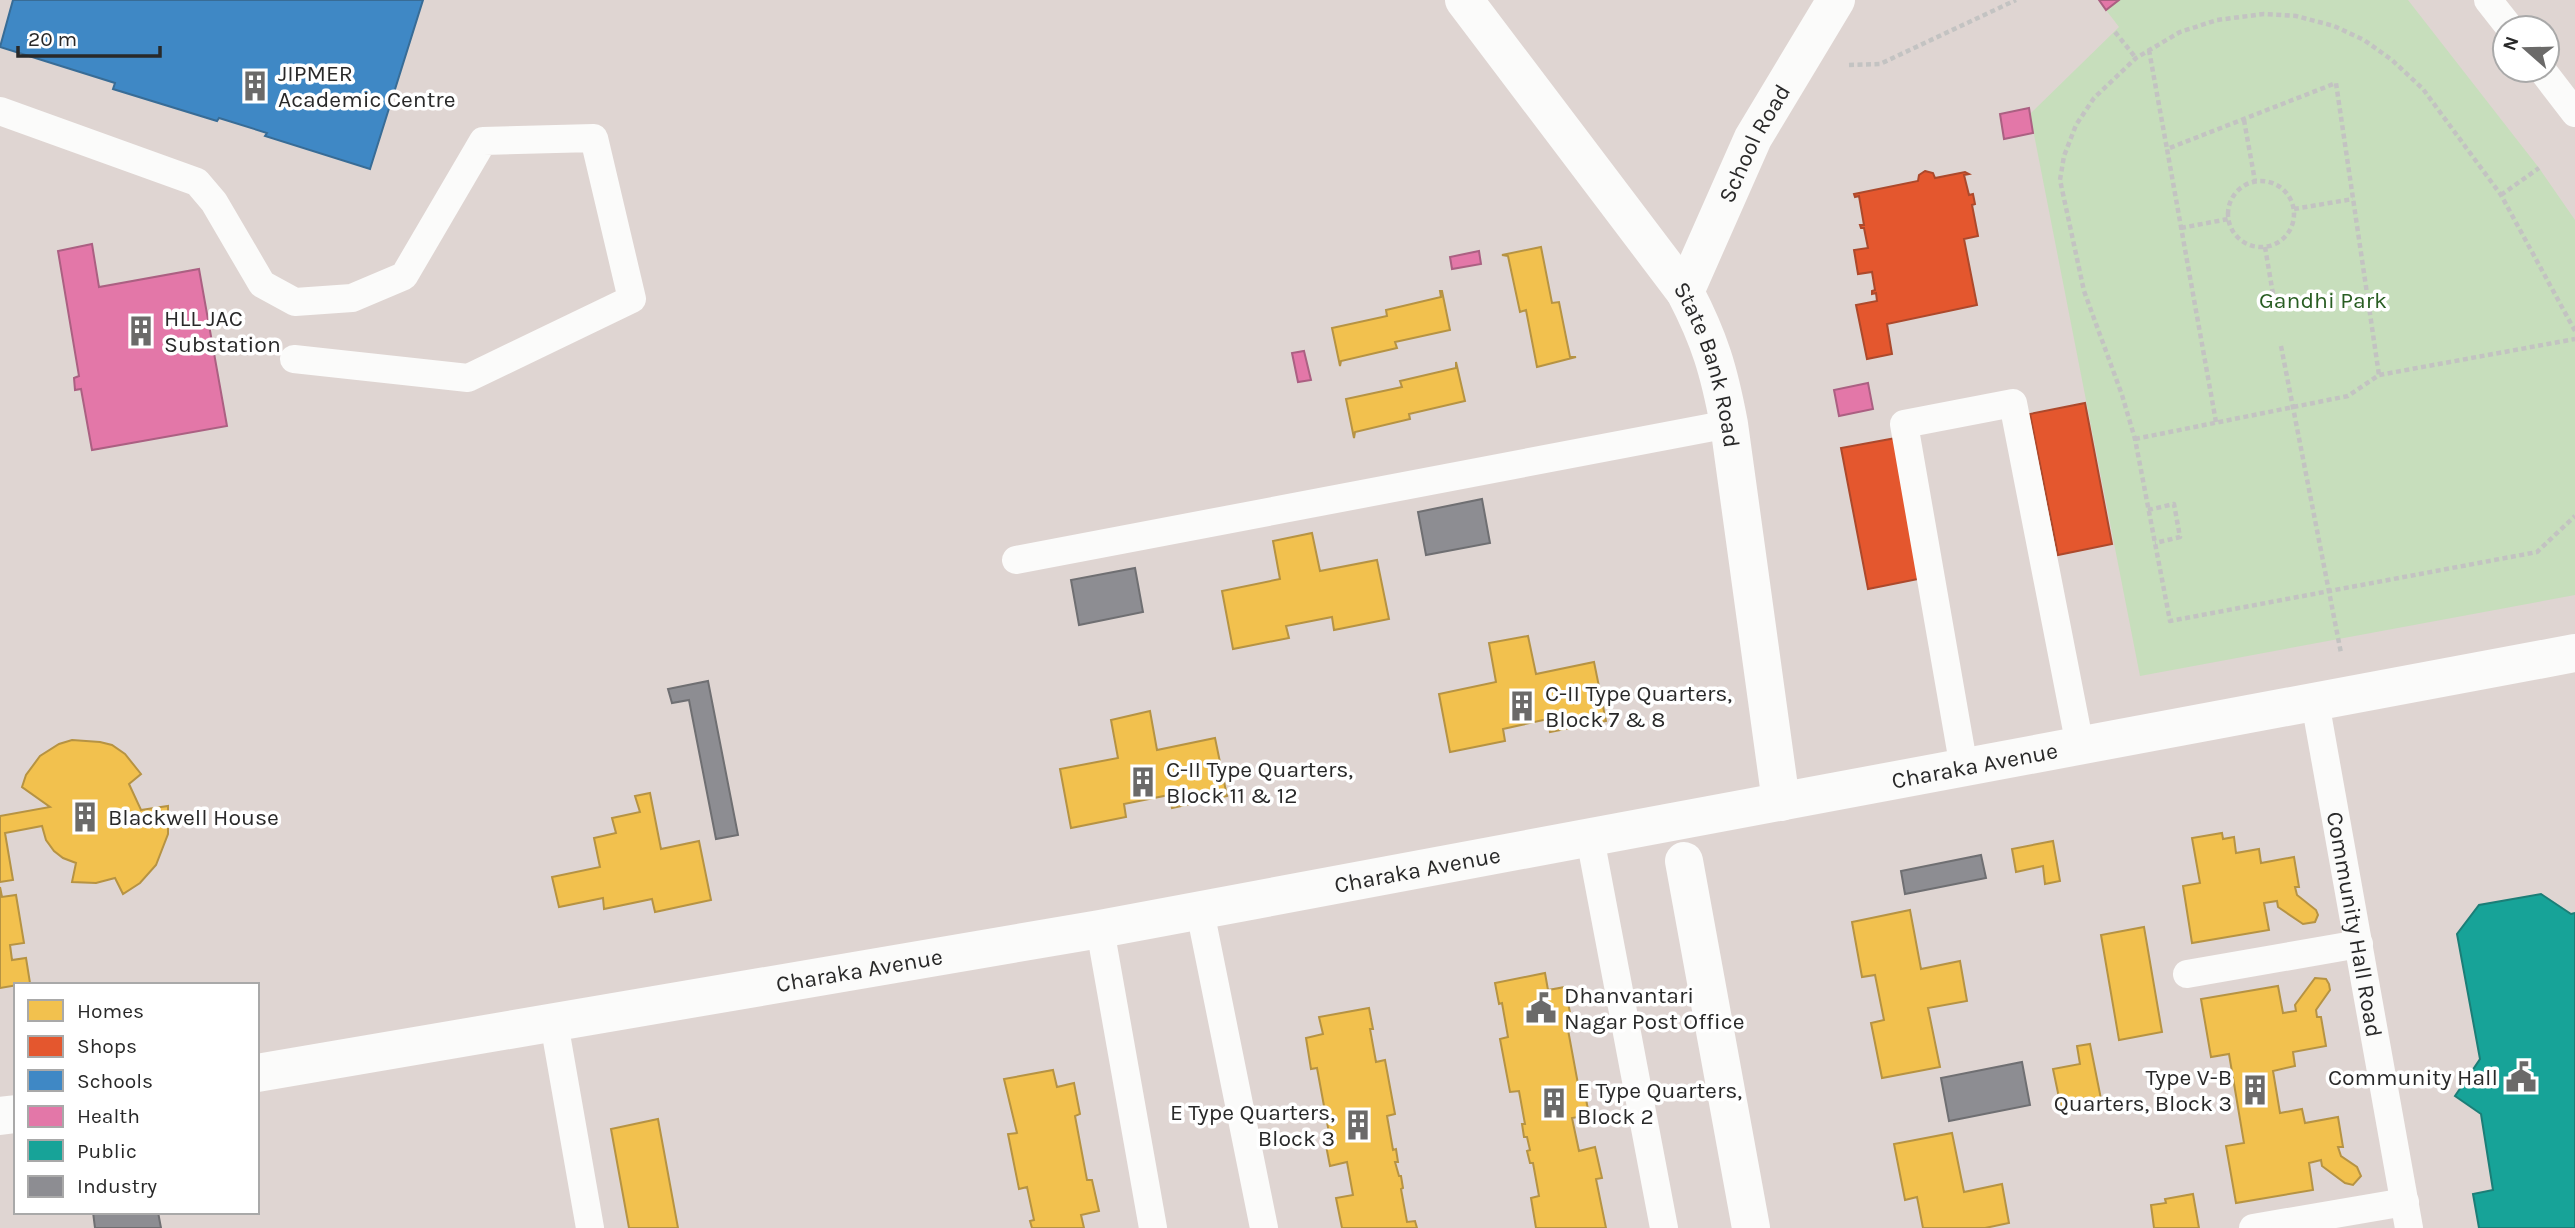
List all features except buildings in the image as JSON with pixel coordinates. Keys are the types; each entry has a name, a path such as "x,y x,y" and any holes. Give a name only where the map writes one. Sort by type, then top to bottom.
{"street":[{"name":"State Bank Road","path":"1464,0 1685,292 1705,329 1716,360 1729,424 1780,802"},
{"name":"School Road","path":"1685,292 1753,138 1836,0"},
{"name":"Charaka Avenue","path":"259,1073 1200,911 2575,653"},
{"path":"1700,817 1684,861 1751,1228"},
{"path":"1649,826 1684,861"}],"lane":[{"path":"2488,0 2499,14"},
{"path":"2553,84 2575,113"},
{"path":"0,111 197,182 214,202 262,284 295,302 352,298 404,276 483,141 594,138 632,299 468,378 294,359"},
{"path":"1964,768 1904,424 2013,403 2080,746"},
{"path":"1016,560 1729,424"},
{"name":"Community Hall Road","path":"2333,699 2359,944 2407,1215"},
{"path":"1590,838 1664,1228"},
{"path":"1200,911 1264,1228"},
{"path":"1100,929 1153,1228"},
{"path":"2187,974 2359,944"},
{"path":"554,1023 590,1228"},
{"path":"2253,1228 2407,1215"}],"path":[{"path":"1794,67 1880,64 2016,0"},
{"path":"2575,331 2501,195 2423,89 2392,60 2364,40 2333,26 2296,16 2264,14 2229,18 2180,32 2136,58 2094,98 2076,125 2064,156 2060,180 2084,291 2135,439 2169,621 2538,552 2574,520 2575,516"},
{"path":"2115,32 2136,58"},
{"path":"2149,50 2216,422"},
{"path":"2167,149 2336,83 2379,375"},
{"path":"2244,120 2255,181"},
{"path":"2501,195 2539,168"},
{"path":"2266,180 2285,190 2294,209 2290,230 2275,244 2265,247 2245,243 2231,229 2228,219 2231,199 2246,184 2255,181 2266,180"},
{"path":"2294,209 2353,199"},
{"path":"2181,228 2228,219"},
{"path":"2265,247 2273,294"},
{"path":"2135,439 2354,394 2379,375 2575,339"},
{"path":"2281,346 2329,592 2333,699"},
{"path":"2148,510 2174,504 2180,537 2155,542"}],"shaded area":[{"path":"0,0 2575,0 2575,1228 0,1228"}],"green space":[{"name":"Gandhi Park","path":"2119,0 2408,0 2539,168 2575,220 2575,595 2140,676 2030,114 2119,27 2106,10"}],"place":[{"name":"JIPMER Academic Centre","path":"255,86"},
{"name":"HLL JAC Substation","path":"141,331"},
{"name":"C-II Type Quarters, Block 7 & 8","path":"1522,706"},
{"name":"C-II Type Quarters, Block 11 & 12","path":"1143,782"},
{"name":"Blackwell House","path":"85,817"},
{"name":"Dhanvantari Nagar Post Office","path":"1541,1008"},
{"name":"Community Hall","path":"2521,1077"},
{"name":"Type V-B Quarters, Block 3","path":"2255,1090"},
{"name":"E Type Quarters, Block 2","path":"1554,1103"},
{"name":"E Type Quarters, Block 3","path":"1358,1125"}]}
